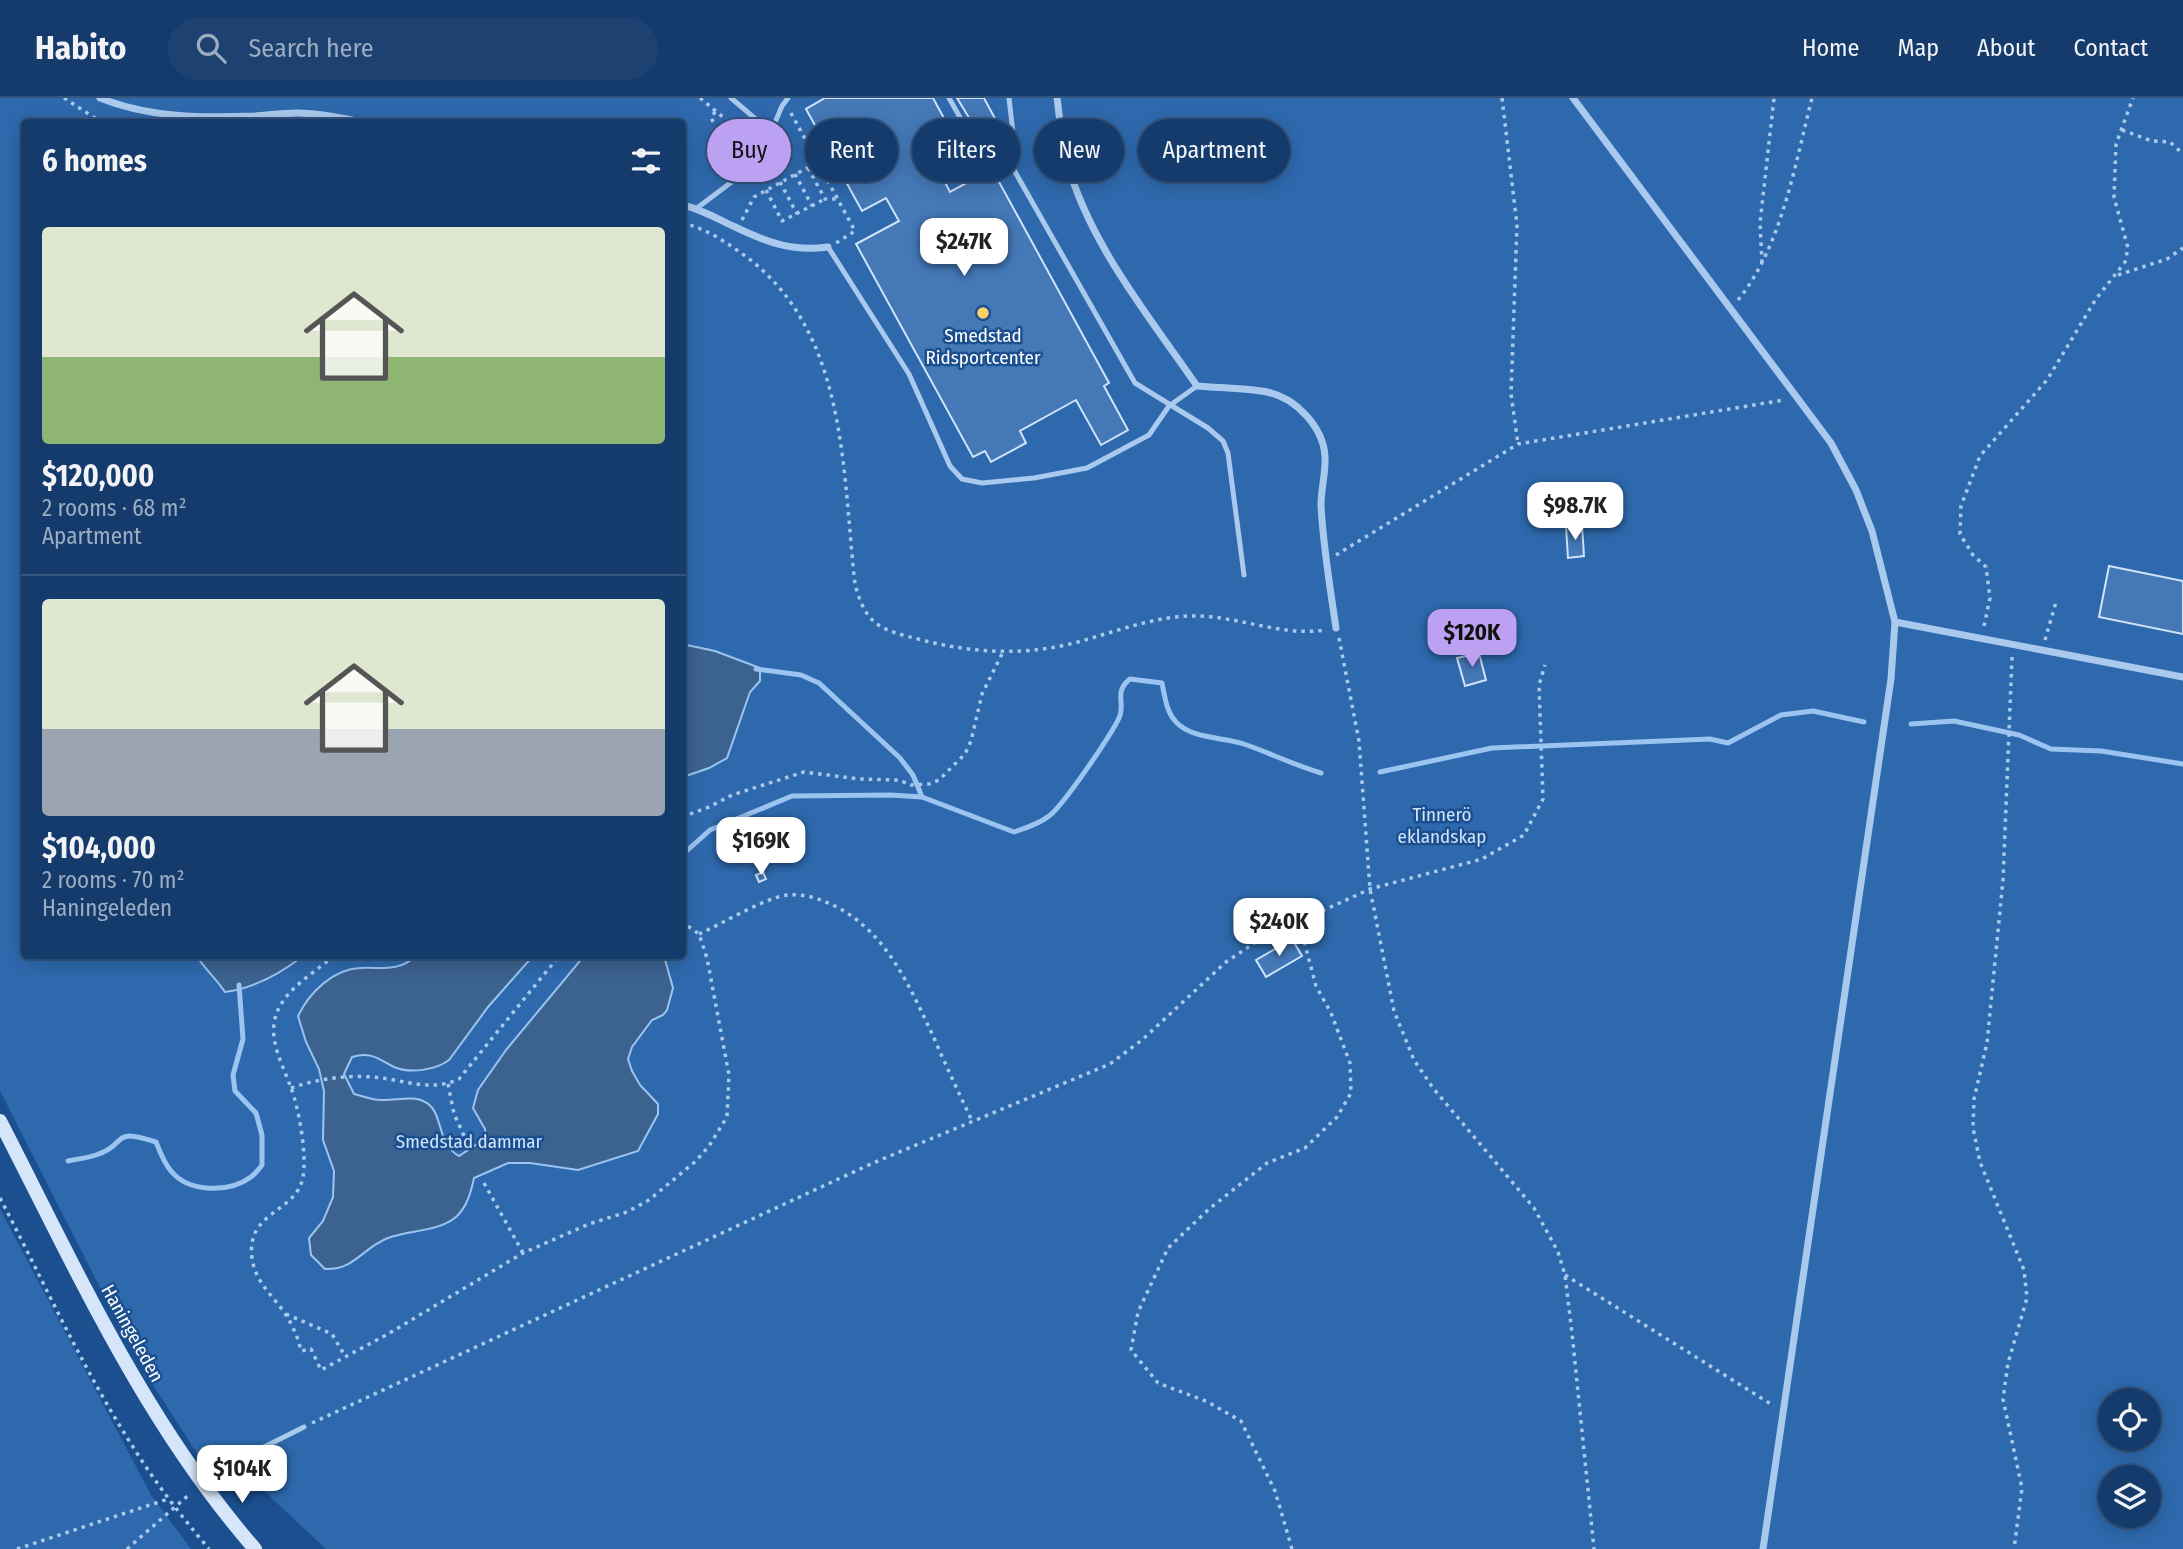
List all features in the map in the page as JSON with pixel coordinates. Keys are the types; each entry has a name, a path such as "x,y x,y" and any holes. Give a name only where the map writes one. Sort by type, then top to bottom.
{"main road":[{"name":"Haningeleden","path":"0,1121 117,1348 158,1418 203,1484 256,1549"}],"street":[{"path":"100,98 119,106 149,112 214,117 297,113 348,119"},
{"path":"1057,98 1066,161 1083,208 1108,255 1197,386 1270,393 1292,403 1310,420 1321,438 1325,457 1321,499 1326,561 1336,628"},
{"path":"1573,98 1831,443 1856,490 1872,531 1895,622 1891,679 1763,1549"},
{"path":"686,206 697,208 737,228 783,246 805,250 828,247"},
{"path":"1895,622 2183,677"}],"lane":[{"path":"731,98 756,119"},
{"path":"949,98 961,119"},
{"path":"1009,98 1011,119"},
{"path":"778,119 787,100"},
{"path":"1020,181 1135,383 1223,440 1228,453 1244,575"},
{"path":"697,208 732,182"},
{"path":"828,247 909,374 950,466 962,479 982,483 1034,478 1087,468 1149,435 1169,406 1197,386"},
{"path":"203,1484 250,1454 304,1427"}],"path":[{"path":"64,98 99,119"},
{"path":"700,98 725,119"},
{"path":"1502,98 1517,225 1511,394 1518,443"},
{"path":"1762,267 1760,223 1774,98"},
{"path":"1730,309 1762,267 1787,194 1812,98"},
{"path":"1982,638 1990,598 1986,567 1973,555 1959,534 1961,506 1980,456 2047,380 2096,299 2125,262 2128,248 2114,197 2116,144 2133,98"},
{"path":"787,100 805,136"},
{"path":"712,119 716,111"},
{"path":"2122,130 2152,141 2169,142 2183,154"},
{"path":"791,176 805,169"},
{"path":"795,174 812,206"},
{"path":"730,244 754,197 780,182 797,214"},
{"path":"816,182 825,199"},
{"path":"828,247 855,231 829,182"},
{"path":"766,190 782,221 825,199 838,199"},
{"path":"686,225 730,244 778,285 808,328 826,373 835,406 855,584 866,615 876,625 891,632 953,648 1003,652 1073,643 1126,626 1190,616 1297,630 1336,628 1359,741 1370,889 1394,1011 1414,1060 1433,1088 1534,1208 1550,1233 1564,1275 1594,1549"},
{"path":"2116,276 2166,259 2183,248"},
{"path":"1326,561 1518,443 1796,398"},
{"path":"2042,650 2056,602"},
{"path":"2013,644 2003,880 1987,1043 1974,1099 1973,1128 1980,1162 2024,1270 2027,1298 2008,1363 2003,1399 2022,1488 2014,1549"},
{"path":"686,816 732,795 804,772 899,780 911,785 929,784 939,780 965,754 971,741 982,694 1003,652"},
{"path":"304,1427 873,1163 1111,1064 1142,1040 1226,962 1259,940 1370,889 1482,859 1524,835 1544,799 1539,685 1545,665"},
{"path":"699,934 785,895 816,898 836,905 854,916 872,932 901,971 972,1121"},
{"path":"1292,1549 1275,1491 1241,1421 1208,1402 1158,1383 1131,1350 1138,1312 1168,1248 1209,1209 1267,1163 1306,1148 1337,1117 1351,1093 1350,1063 1331,1013 1316,986 1299,922"},
{"path":"330,959 292,991 275,1016 275,1045 291,1088 302,1136 303,1178 291,1199 256,1228 251,1245 260,1282 285,1313 301,1351 311,1349 321,1370 388,1334 523,1253 589,1224 627,1212 649,1200 696,1161 709,1146 727,1117 729,1075 707,958 699,934 686,925"},
{"path":"291,1088 319,1080 354,1076 376,1077 403,1084 448,1084 459,1079 557,959"},
{"path":"448,1084 454,1114 466,1140"},
{"path":"484,1183 523,1253"},
{"path":"0,1198 106,1401 168,1499 209,1549"},
{"path":"1564,1275 1783,1411"},
{"path":"285,1313 332,1335 345,1356"},
{"path":"127,1549 174,1506 203,1484"},
{"path":"17,1549 168,1499"}],"green space":[{"name":"Tinnerö eklandskap","path":"0,98 2183,98 2183,1549 326,1549 246,1474 234,1455 213,1462 200,1458 155,1388 115,1317 0,1091"},
{"path":"0,1209 151,1495 191,1549 0,1549"}],"shaded area":[{"path":"686,645 715,651 760,668 760,681 750,692 727,758 686,776"},
{"path":"199,959 299,959 266,979 225,992"},
{"name":"Smedstad dammar","path":"530,959 488,1007 449,1060 437,1066 415,1070 400,1069 369,1055 352,1057 344,1074 354,1094 378,1100 409,1099 425,1102 435,1113 447,1144 459,1156 486,1138 485,1129 473,1108 478,1090 506,1050 582,959 665,959 673,988 667,1010 652,1020 632,1047 628,1059 640,1085 658,1104 658,1114 638,1151 578,1170 530,1163 508,1163 474,1178 466,1204 449,1222 388,1238 344,1266 325,1269 311,1255 309,1238 323,1221 333,1197 334,1171 323,1140 324,1091 319,1069 306,1042 298,1016 315,991 340,973 350,969 396,967 410,961"}],"building":[{"name":"Smedstad Ridsportcenter","path":"825,98 933,98 944,119 912,119 912,182 945,182 950,192 968,182 999,182 1109,383 1104,386 1128,430 1101,445 1076,400 1020,431 1026,443 991,462 985,451 973,457 856,244 899,221 886,198 862,211 846,182 898,182 898,119 811,119 806,109"},
{"path":"957,98 984,98 995,119 970,119"},
{"path":"1582,525 1584,556 1568,558 1566,527"},
{"path":"2109,566 2183,581 2183,634 2099,617"},
{"path":"1479,653 1486,680 1465,686 1457,658"},
{"path":"763,872 766,879 759,882 756,875"},
{"path":"1292,939 1302,956 1266,977 1256,960"}],"waterway":[{"path":"756,669 801,675 819,683 900,758 913,775 922,797"},
{"path":"686,851 710,830 792,796 922,797 1014,832 1037,824 1056,810 1107,739 1121,713 1122,689 1130,679 1162,683 1170,714 1177,723 1191,732 1244,744 1321,773"},
{"path":"1380,772 1492,748 1710,739 1728,743 1781,715 1813,711 1864,722"},
{"path":"1911,724 1954,721 2019,735 2051,749 2101,751 2183,764"},
{"path":"68,1161 96,1155 121,1139 131,1136 156,1142 171,1171 198,1187 232,1186 255,1173 262,1165 262,1135 256,1113 235,1091 233,1075 243,1039 239,985"}],"place":[{"name":"Smedstad Ridsportcenter","path":"983,313"}]}
